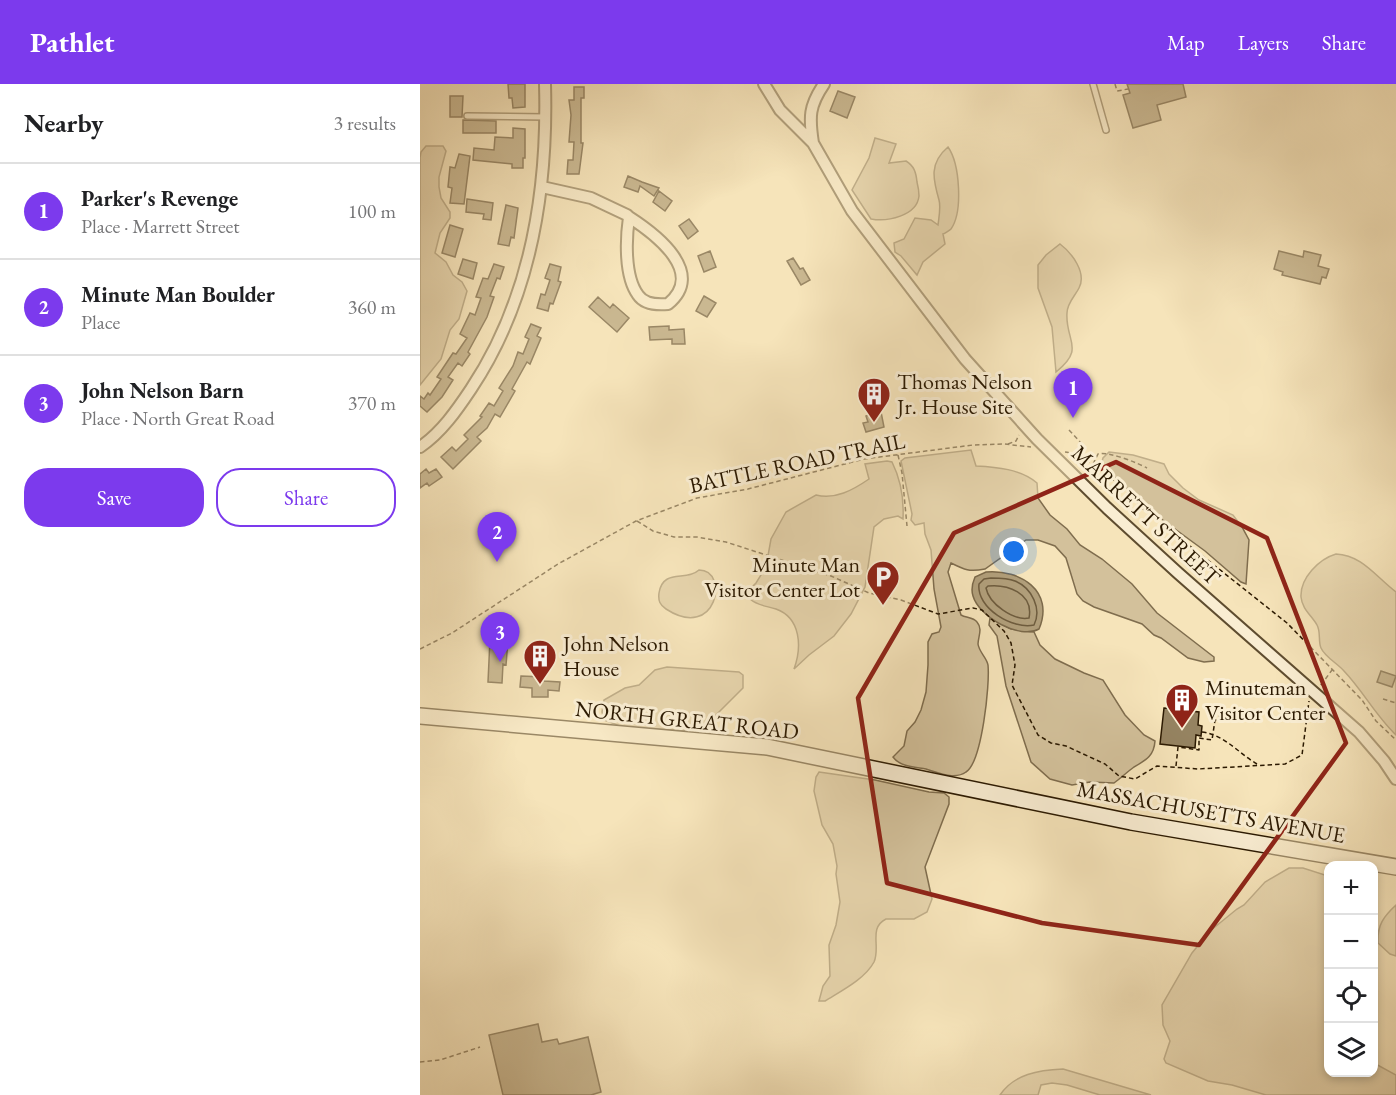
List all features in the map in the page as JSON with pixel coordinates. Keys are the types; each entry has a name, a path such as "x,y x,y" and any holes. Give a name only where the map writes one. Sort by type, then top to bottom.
{"main road":[{"name":"NORTH GREAT ROAD","path":"420,716 766,747 1053,806"},
{"name":"MASSACHUSETTS AVENUE","path":"1053,806 1188,832 1396,867"}],"street":[{"path":"420,447 428,442 457,410 501,337 528,259 542,187 546,117 545,84"},
{"name":"MARRETT STREET","path":"764,84 780,110 813,143 852,211 965,359 1048,450 1170,566 1364,737 1384,760 1396,779"},
{"path":"813,143 809,118 817,95 824,84"},
{"path":"542,187 591,198 629,217 650,230 675,258 683,274 682,288 668,304 646,302 638,296 633,286 628,265 629,217"}],"lane":[{"path":"1093,84 1107,130"},
{"path":"467,116 546,117"}],"path":[{"path":"1115,84 1118,91 1128,89"},
{"path":"1007,444 1018,438 1020,419"},
{"path":"1068,429 1083,447 1074,454"},
{"name":"BATTLE ROAD TRAIL","path":"420,649 452,633 558,564 636,521 697,498 748,489 864,459 973,445 1007,444 1074,454 1093,465 1123,488 1142,508 1287,623 1362,700 1376,721 1396,740"},
{"path":"1093,465 1094,458 1104,453 1133,461 1147,468"},
{"path":"898,454 907,526"},
{"path":"636,521 653,531 674,537 697,537 726,542 831,576 869,593 901,600 938,614 973,608 982,610 1004,631 1011,643 1015,665 1012,686 1038,735 1051,743 1066,746 1105,764 1119,776 1135,779 1156,766 1224,768 1285,764 1302,755 1309,701 1333,669"},
{"path":"1383,699 1396,703"},
{"path":"1176,767 1178,747 1198,750 1199,738 1212,740 1215,720 1220,719 1216,707"},
{"path":"1202,732 1213,734 1230,743 1258,765"},
{"path":"420,1062 440,1060 480,1047"}],"highlighted area":[{"path":"1116,462 1267,538 1346,743 1199,945 1042,923 887,883 858,698 954,533"}],"shaded area":[{"path":"875,138 896,144 889,163 906,161 913,167 919,194 917,203 907,213 878,220 871,219 852,190 869,158"},
{"path":"426,146 443,146 446,151 439,177 439,187 441,198 450,212 450,218 440,233 435,253 446,262 453,275 462,282 467,291 459,319 450,330 441,359 420,385 420,158"},
{"path":"948,147 957,176 958,200 955,221 951,229 943,234 945,244 923,262 917,275 895,252 894,243 904,239 915,218 931,220 938,225 940,206 934,172 938,159"},
{"path":"1060,244 1077,264 1081,282 1067,309 1072,350 1065,364 1056,372 1052,327 1038,288 1038,265"},
{"path":"971,450 976,466 1016,472 1037,483 1038,498 1050,515 1067,529 1080,545 1102,559 1132,584 1157,613 1214,657 1214,661 1204,662 1188,658 1142,624 1083,601 1077,594 1066,558 1055,546 1038,540 1026,540 985,569 967,570 951,563 948,572 961,615 974,619 979,625 978,644 988,665 981,739 972,765 966,772 952,776 904,765 893,757 904,746 907,731 921,710 926,692 928,642 932,634 939,632 941,627 934,589 931,550 924,523 915,525 911,520 912,514 901,461 905,458"},
{"path":"1109,452 1133,455 1164,464 1169,474 1199,500 1233,515 1249,540 1246,584 1160,518 1101,465 1103,458"},
{"path":"892,462 900,483 903,519 898,516 884,519 874,527 865,587 851,614 834,636 794,669 798,652 795,626 784,613 750,599 749,590 766,567 771,539 786,512 816,495 837,495 850,490 869,479 865,464"},
{"path":"1336,554 1354,558 1396,592 1396,735 1351,679 1323,651 1318,628 1302,601 1302,590 1307,576 1323,560"},
{"path":"699,570 709,573 716,591 707,611 697,617 683,617 662,606 659,593 665,581"},
{"path":"990,618 1011,629 1034,632 1040,645 1055,659 1103,680 1125,715 1144,735 1155,741 1149,757 1114,783 1090,782 1072,785 1050,779 1031,762 1006,686 997,636 989,625"},
{"path":"667,667 739,672 743,675 743,688 715,716 708,728 702,731 625,728 604,720 602,712 604,700 625,688 639,685 655,670"},
{"path":"819,772 944,793 949,797 949,804 925,867 932,899 927,912 914,919 886,919 881,923 876,933 876,956 870,968 852,984 825,1001 819,1001 823,986 830,976 829,945 836,925 840,902 833,844 822,825 814,791"},
{"path":"1289,868 1303,868 1324,875 1324,1077 1378,1077 1378,1065 1396,1075 1396,1095 1266,1095 1208,1081 1166,1063 1164,1059 1170,1041 1163,1025 1162,1005 1192,953 1210,931 1244,905 1265,882"},
{"path":"1396,905 1396,956 1390,954 1378,943 1382,921"},
{"path":"1063,1069 1151,1095 1100,1095 1052,1083 1041,1085 1038,1095 1000,1095 1012,1082 1028,1074"}],"water":[{"path":"986,572 1011,574 1031,585 1038,593 1042,604 1043,616 1039,629 1031,632 1011,629 983,612 973,596 972,587 975,577"}],"building":[{"path":"508,84 525,84 525,107 513,108 512,98 509,98"},
{"path":"1127,84 1183,84 1186,97 1157,105 1161,120 1133,128 1123,95 1130,93"},
{"path":"574,87 584,87 584,98 581,98 581,143 583,143 579,174 567,174 568,160 573,160 574,142 569,142 571,115 569,100 574,100"},
{"path":"838,91 855,97 847,118 830,111"},
{"path":"450,96 463,96 462,117 450,117"},
{"path":"463,120 496,121 496,133 463,133"},
{"path":"513,128 525,129 523,168 512,168 512,164 473,160 474,148 494,150 495,137 513,138"},
{"path":"459,154 470,156 464,204 450,203 452,188 448,187 450,167 455,168"},
{"path":"628,176 659,188 654,196 640,186 638,192 624,187"},
{"path":"659,191 672,201 665,211 653,202"},
{"path":"467,199 493,203 491,220 483,219 484,214 466,212"},
{"path":"506,205 518,208 514,238 511,237 509,246 498,244"},
{"path":"689,219 698,231 688,239 679,226"},
{"path":"450,225 463,229 455,257 442,253"},
{"path":"710,251 716,267 704,272 698,256"},
{"path":"1279,251 1303,257 1304,251 1321,255 1318,266 1329,269 1326,278 1322,277 1320,284 1282,275 1283,272 1274,269"},
{"path":"793,258 810,280 801,285 787,261"},
{"path":"463,259 477,263 473,279 458,274"},
{"path":"494,264 504,267 490,296 494,297 487,317 468,352 470,354 462,366 458,363 448,377 453,380 442,397 427,412 420,406 420,396 424,399 428,393 430,395 441,379 437,377 453,353 456,354 467,338 460,334 470,313 475,315 481,298 476,297 483,278 488,279"},
{"path":"550,264 561,267 558,281 561,282 548,311 537,308 541,294 545,295 550,280 545,278"},
{"path":"704,296 716,303 707,317 696,311"},
{"path":"598,297 610,308 613,304 629,318 617,332 589,307"},
{"path":"531,324 541,328 537,336 541,338 530,364 527,362 512,389 515,391 500,417 495,414 487,428 477,437 481,441 453,469 441,457 452,447 456,451 468,439 464,435 482,417 480,416 489,403 494,406 503,391 499,388 513,366 518,352 523,354 529,339 525,337"},
{"path":"669,326 669,330 684,329 685,344 672,344 672,339 650,340 649,327"},
{"name":"Thomas Nelson Jr. House Site","path":"881,412 884,427 866,432 863,423 868,422 866,416"},
{"path":"426,469 429,473 436,469 442,477 429,486 427,483 420,488 420,474"},
{"path":"490,639 508,640 502,683 488,682"},
{"path":"1381,671 1396,676 1392,687 1377,682"},
{"name":"John Nelson House","path":"521,676 544,677 544,681 560,682 559,691 548,690 548,697 532,697 532,688 520,687"},
{"name":"Minuteman Visitor Center","path":"1164,708 1199,712 1198,725 1202,726 1201,736 1196,735 1195,748 1160,744"},
{"path":"538,1024 542,1042 557,1039 559,1044 588,1037 601,1092 591,1095 503,1095 489,1035"}],"place":[{"name":"Parker's Revenge","path":"1073,418"},
{"name":"Thomas Nelson Jr. House Site","path":"874,423"},
{"name":"Minute Man Boulder","path":"497,562"},
{"name":"Minute Man Visitor Center Lot","path":"883,606"},
{"name":"John Nelson Barn","path":"500,662"},
{"name":"John Nelson House","path":"540,685"},
{"name":"Minuteman Visitor Center","path":"1182,729"}]}
